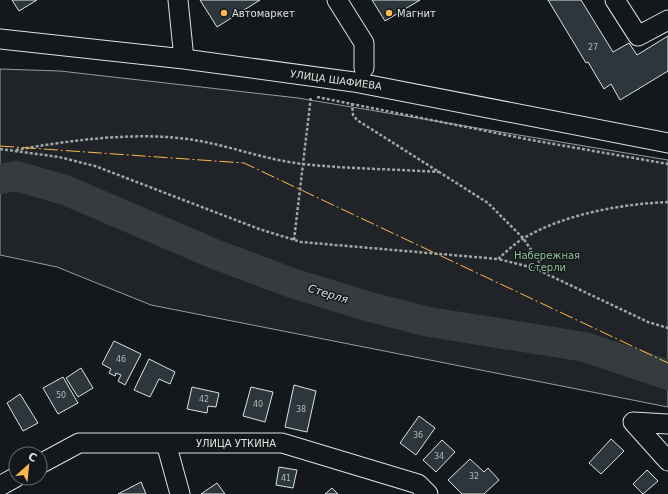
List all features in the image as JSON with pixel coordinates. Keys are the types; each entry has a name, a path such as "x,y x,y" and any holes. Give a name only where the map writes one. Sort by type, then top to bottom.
{"street":[{"path":"178,0 184,59"},
{"path":"337,0 364,43 364,68"},
{"path":"615,0 638,36 668,20"},
{"name":"УЛИЦА ШАФИЕВА","path":"0,39 184,59 369,84 668,142"},
{"path":"668,424 633,422 668,461"},
{"name":"УЛИЦА УТКИНА","path":"48,460 79,443 282,443 418,484 428,494"},
{"path":"166,443 180,494"}],"path":[{"path":"304,94 531,140 668,164"},
{"path":"294,240 311,96"},
{"path":"352,103 354,115 357,120 488,203 523,238 548,274"},
{"path":"13,150 69,140 148,137 173,138 194,140 266,158 303,164 439,172"},
{"path":"0,149 60,157 95,166 294,240 322,244 498,259 534,268 648,322 668,328"},
{"path":"498,259 523,238 551,224 635,204 668,202"}],"green space":[{"name":"Набережная Стерли","path":"0,69 60,71 298,98 668,160 668,407 151,305 57,267 0,255"}],"building":[{"path":"12,0 37,0 19,11"},
{"name":"Автомаркет","path":"200,0 260,0 217,27"},
{"name":"Магнит","path":"372,0 420,0 385,21"},
{"path":"548,0 581,0 613,52 629,43 637,55 668,36 668,71 620,100 611,84 604,89 588,62 586,63"},
{"path":"114,341 141,354 125,385 118,381 121,375 116,373 115,376 109,373 111,369 102,364"},
{"path":"149,359 175,372 170,384 159,379 150,397 134,390"},
{"path":"81,368 93,388 78,397 66,378"},
{"path":"63,377 78,403 58,414 43,388"},
{"path":"294,385 316,391 307,432 285,427"},
{"path":"192,387 219,393 216,407 208,406 207,413 187,409"},
{"path":"251,387 273,392 265,422 243,416"},
{"path":"20,394 38,423 23,431 7,403"},
{"path":"419,416 435,428 416,455 400,443"},
{"path":"611,439 624,451 601,474 589,463"},
{"path":"442,440 455,452 436,472 423,460"},
{"path":"470,459 484,472 488,468 499,480 484,494 462,494 448,480"},
{"path":"279,467 297,470 293,488 276,485"},
{"path":"647,470 658,481 643,494 633,484"},
{"path":"141,482 146,494 118,494"},
{"path":"217,483 225,494 201,494"},
{"path":"332,488 338,494 325,494"}],"waterway":[{"name":"Стерля","path":"0,179 16,176 65,190 217,255 292,283 370,307 429,322 585,347 668,375"}],"power":[{"path":"0,146 244,163 668,363"}],"place":[{"name":"Автомаркет","path":"224,13"},
{"name":"Магнит","path":"389,13"}]}
